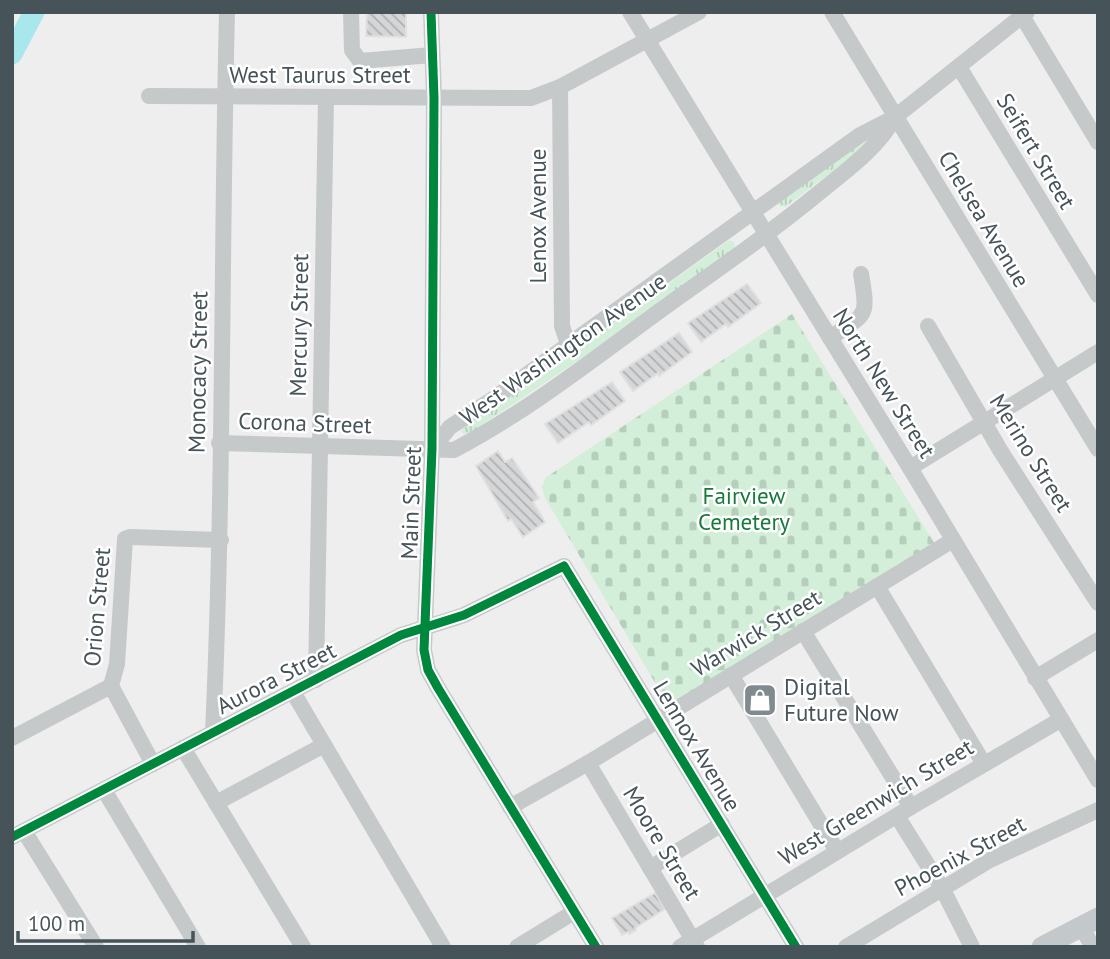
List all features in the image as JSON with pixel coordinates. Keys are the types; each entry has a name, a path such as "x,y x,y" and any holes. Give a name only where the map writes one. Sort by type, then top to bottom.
{"main road":[{"path":"1042,947 1090,923"}],"street":[{"name":"Monocacy Street","path":"213,732 221,540 219,443 227,12"},
{"path":"351,12 352,50 360,61 432,55"},
{"name":"Main Street","path":"431,12 434,98 432,449 424,650 428,670 596,947"},
{"name":"North New Street","path":"630,12 1098,780"},
{"name":"West Taurus Street","path":"149,96 531,98 560,87 699,12"},
{"name":"Chelsea Avenue","path":"832,12 1098,449"},
{"path":"895,117 1025,14 1098,142"},
{"name":"Seifert Street","path":"959,67 1098,295"},
{"name":"Lenox Avenue","path":"560,87 562,326 568,344"},
{"name":"Mercury Street","path":"316,680 326,97"},
{"name":"West Washington Avenue","path":"432,449 450,427 860,135 895,117"},
{"name":"West Washington Avenue","path":"432,449 454,450 478,437 766,235 859,160 883,138 895,117"},
{"path":"830,338 864,312 867,305 862,274"},
{"name":"Merino Street","path":"928,326 1012,470 1098,603"},
{"path":"910,468 1098,352"},
{"name":"Corona Street","path":"219,443 432,449"},
{"name":"Orion Street","path":"153,764 111,686 117,664 125,539 221,540"},
{"name":"Warwick Street","path":"510,807 588,763 953,540"},
{"name":"Aurora Street","path":"18,834 401,635 495,601 564,566"},
{"name":"Lennox Avenue","path":"564,566 796,947"},
{"path":"877,586 984,764"},
{"path":"803,631 911,807"},
{"path":"1035,678 1098,640"},
{"path":"732,675 837,852"},
{"path":"12,738 111,686"},
{"path":"293,692 443,947"},
{"name":"West Greenwich Street","path":"690,944 764,895 1060,720"},
{"path":"216,803 324,745"},
{"path":"183,748 303,947"},
{"name":"Moore Street","path":"588,763 650,868 690,944"},
{"path":"104,790 198,947"},
{"name":"Phoenix Street","path":"846,947 990,860 1098,810"},
{"path":"897,816 942,888 972,947"},
{"path":"650,868 722,824"},
{"path":"18,834 96,947"},
{"path":"517,947 575,912"},
{"path":"1090,923 1093,947"}],"green space":[{"path":"873,134 873,141 785,207 776,202"},
{"path":"728,241 733,241 734,249 586,355 473,431 464,434 461,431 468,423 539,376"},
{"name":"Fairview Cemetery","path":"792,314 938,549 672,711 545,498 542,488 545,478"}],"building":[{"path":"367,12 406,12 406,37 366,36"},
{"path":"747,284 761,303 728,327 726,324 701,342 688,323"},
{"path":"679,333 692,352 633,391 620,372"},
{"path":"612,382 625,401 591,425 589,422 558,443 545,424"},
{"path":"498,451 505,462 512,458 539,498 533,502 545,522 523,537 511,519 508,521 476,466"},
{"path":"655,893 665,909 635,928 636,930 622,935 612,918"}],"waterway":[{"path":"12,54 34,12"}],"cycle path":[{"path":"431,12 434,98 432,449 424,650 428,670 438,688 596,947"},
{"path":"12,837 401,635 464,615 564,566 796,947"}],"place":[{"name":"Digital Future Now","path":"760,700"}]}
